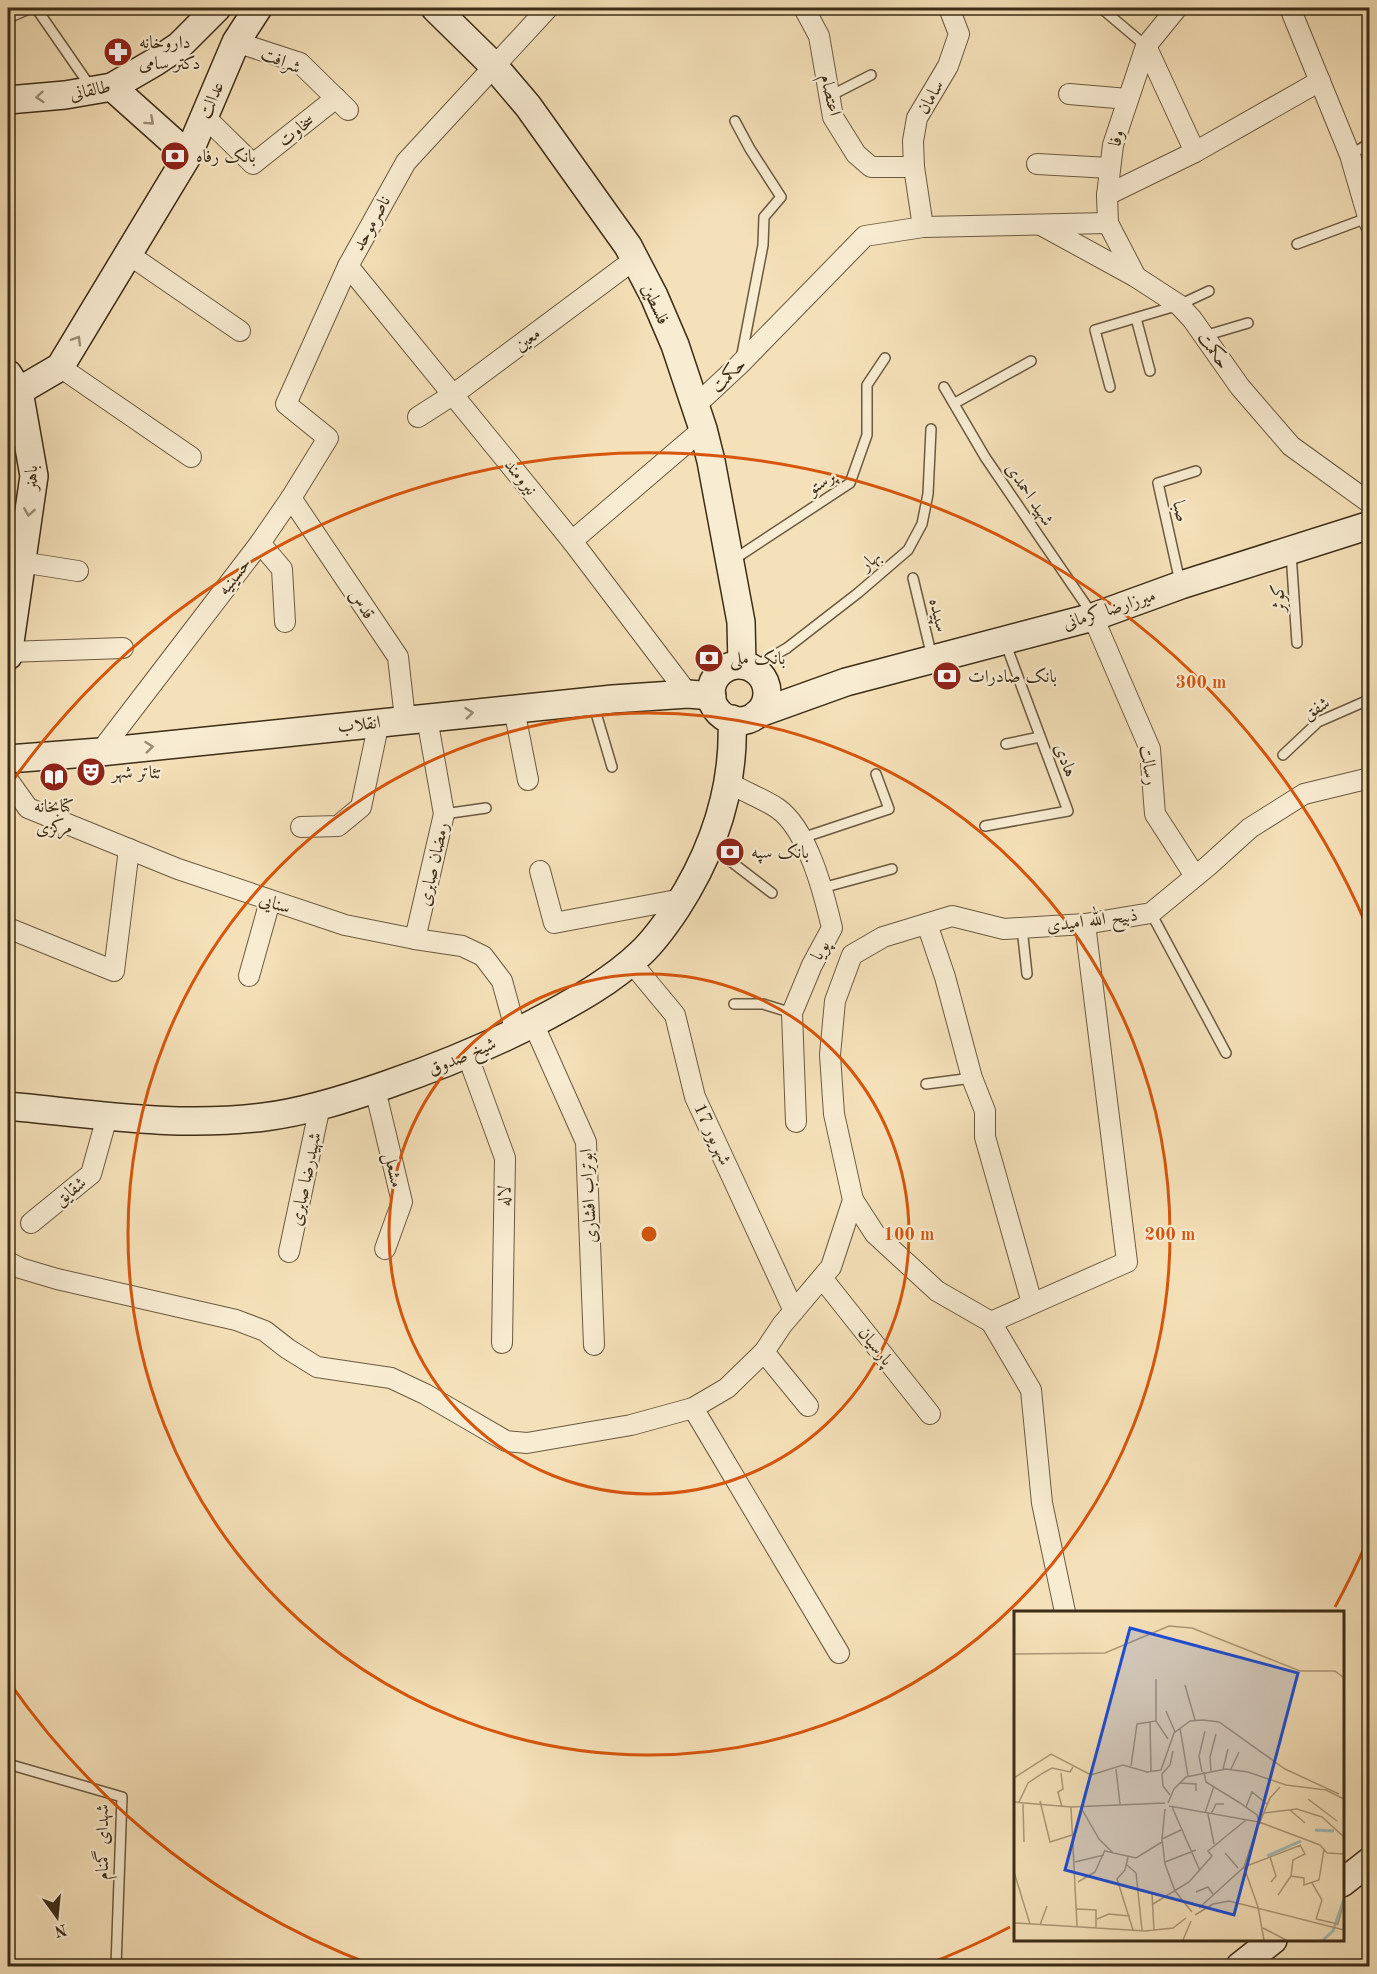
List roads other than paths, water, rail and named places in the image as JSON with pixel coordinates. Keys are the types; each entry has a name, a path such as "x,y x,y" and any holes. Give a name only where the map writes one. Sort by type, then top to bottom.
{"main road":[{"name":"طالقانی","path":"8,100 103,89 155,62 179,45 217,8"},
{"name":"عدالت","path":"11,386 60,367 188,155 236,42 258,8"},
{"name":"فلسطین","path":"435,8 494,66 528,106 628,246 654,296 675,345 699,418 711,461 741,622 753,671 767,690 763,707 744,717"},
{"path":"103,89 188,155"},
{"name":"باهنر","path":"8,654 34,476 11,386"},
{"name":"میرزارضا کرمانی","path":"846,682 1093,617 1181,585 1370,525"},
{"path":"726,668 846,682 744,717 718,711 700,695 712,688 719,673 726,668"},
{"name":"انقلاب","path":"8,759 100,752 592,701 700,695"},
{"name":"شیخ صدوق","path":"8,1106 107,1117 185,1122 265,1117 320,1106 375,1089 441,1066 525,1028 574,1002 621,971 643,951 690,888 722,812 733,739 744,717"},
{"path":"1344,1881 1370,1861"},
{"path":"1240,1966 1272,1941"}],"street":[{"name":"ناصرموحد","path":"286,404 348,266 406,162 548,8"},
{"name":"اعتصام","path":"804,8 819,36 833,117 856,154 871,167 914,167"},
{"name":"سامان","path":"923,227 914,167 913,141 917,118 948,66 959,34 949,8"},
{"name":"وفا","path":"1136,277 1108,223 1107,195 1113,146 1146,46 1177,8"},
{"path":"1290,8 1350,155 1368,221"},
{"name":"شرافت","path":"236,42 300,63 342,104"},
{"path":"1146,46 1195,152"},
{"path":"1107,195 1195,152 1320,81"},
{"path":"1069,94 1128,99"},
{"name":"سخاوت","path":"204,117 253,164 342,104"},
{"path":"1037,164 1110,168"},
{"name":"حکمت","path":"572,541 699,418 739,365 865,236 923,227 1108,223"},
{"name":"حکمت","path":"1039,224 1136,277 1179,305 1240,387 1291,446 1370,502"},
{"path":"128,254 240,331"},
{"name":"معین","path":"418,417 454,394 635,259"},
{"name":"نیرومند","path":"348,266 700,695"},
{"path":"60,367 191,457"},
{"name":"حسینیه","path":"100,752 260,543 328,438 286,404"},
{"name":"قدس","path":"291,498 398,657 416,718"},
{"path":"260,543 282,569 285,622"},
{"path":"21,562 78,571"},
{"name":"رسالت","path":"1093,617 1150,749 1155,814 1195,876"},
{"path":"8,654 123,648"},
{"path":"514,709 528,780"},
{"name":"رمضان صابری","path":"415,939 444,814 416,718"},
{"path":"301,827 338,826 361,807 379,722"},
{"name":"ذبیح الله امیدی","path":"853,1200 834,1114 830,1055 835,1002 852,956 883,937 952,916 1005,929 1085,924 1150,913 1250,828 1304,794 1370,778"},
{"name":"سنایی","path":"8,780 28,808 178,869 345,925 462,946 483,956 502,981 525,1028"},
{"name":"پویا","path":"728,782 779,809 802,837 822,888 832,928 812,965 792,1013 796,1122"},
{"path":"8,928 114,971 129,849"},
{"path":"540,871 554,923 682,899"},
{"path":"249,976 270,901"},
{"path":"927,924 945,977 972,1078 985,1111 985,1137 1032,1303"},
{"path":"991,1322 1127,1262 1085,924"},
{"name":"17 شهریور","path":"631,962 675,1015 695,1097 794,1311"},
{"name":"ابوتراب افشاری","path":"525,1028 586,1142 594,1345"},
{"name":"لاله","path":"467,1054 505,1158 502,1343"},
{"name":"مشعل","path":"375,1089 402,1202 385,1249"},
{"name":"شهیدرضا صابری","path":"289,1252 320,1106"},
{"name":"شقایق","path":"31,1223 90,1174 107,1117"},
{"path":"8,1262 57,1279 245,1323 265,1331 317,1367 391,1378 425,1394 506,1441 527,1443 619,1427 693,1408 727,1389 764,1352 794,1311 831,1267 853,1200"},
{"path":"853,1200 875,1234 937,1291 991,1322 1031,1390 1042,1503 1065,1611"},
{"name":"پارسیان","path":"822,1278 930,1414"},
{"path":"764,1352 808,1406"},
{"path":"693,1408 839,1653"}],"lane":[{"path":"8,18 31,8"},
{"path":"36,8 103,89"},
{"path":"1101,8 1146,46"},
{"path":"830,96 871,75"},
{"path":"735,122 781,198 764,217 763,245 739,365"},
{"path":"1350,155 1370,143"},
{"path":"1297,244 1368,221"},
{"path":"1110,387 1095,330 1179,305 1209,291"},
{"path":"1136,318 1150,371"},
{"path":"1204,336 1248,323"},
{"name":"پرستو","path":"730,562 850,483 867,435 867,385 885,358"},
{"path":"955,403 1031,361"},
{"name":"شهید احمدی","path":"944,387 985,457 1093,617"},
{"name":"بهار","path":"753,671 787,648 908,550 922,524 928,494 931,429"},
{"name":"صبا","path":"1181,585 1158,483 1196,471"},
{"name":"کوثر","path":"1290,550 1297,643"},
{"name":"سپیده","path":"913,578 932,660"},
{"name":"هادی","path":"985,826 1068,811 1005,641"},
{"name":"شفق","path":"1283,755 1318,722 1366,701 1370,696"},
{"path":"592,701 612,767"},
{"path":"1006,744 1040,737"},
{"path":"802,837 890,809 876,774"},
{"path":"444,814 486,808"},
{"path":"710,845 772,893"},
{"path":"822,888 892,869"},
{"path":"1150,913 1226,1053"},
{"path":"1022,928 1027,974"},
{"path":"734,1004 763,1004 792,1013"},
{"path":"926,1084 972,1078"},
{"name":"شهدای گمنام","path":"8,1764 122,1797 116,1966"}],"place":[{"name":"داروخانه دکتر سامی","path":"118,52"},
{"name":"بانک رفاه","path":"175,156"},
{"name":"بانک ملی","path":"709,658"},
{"name":"بانک صادرات","path":"947,676"},
{"name":"تئاتر شهر","path":"91,772"},
{"name":"کتابخانه مرکزی","path":"54,777"},
{"name":"بانک سپه","path":"730,852"}]}
